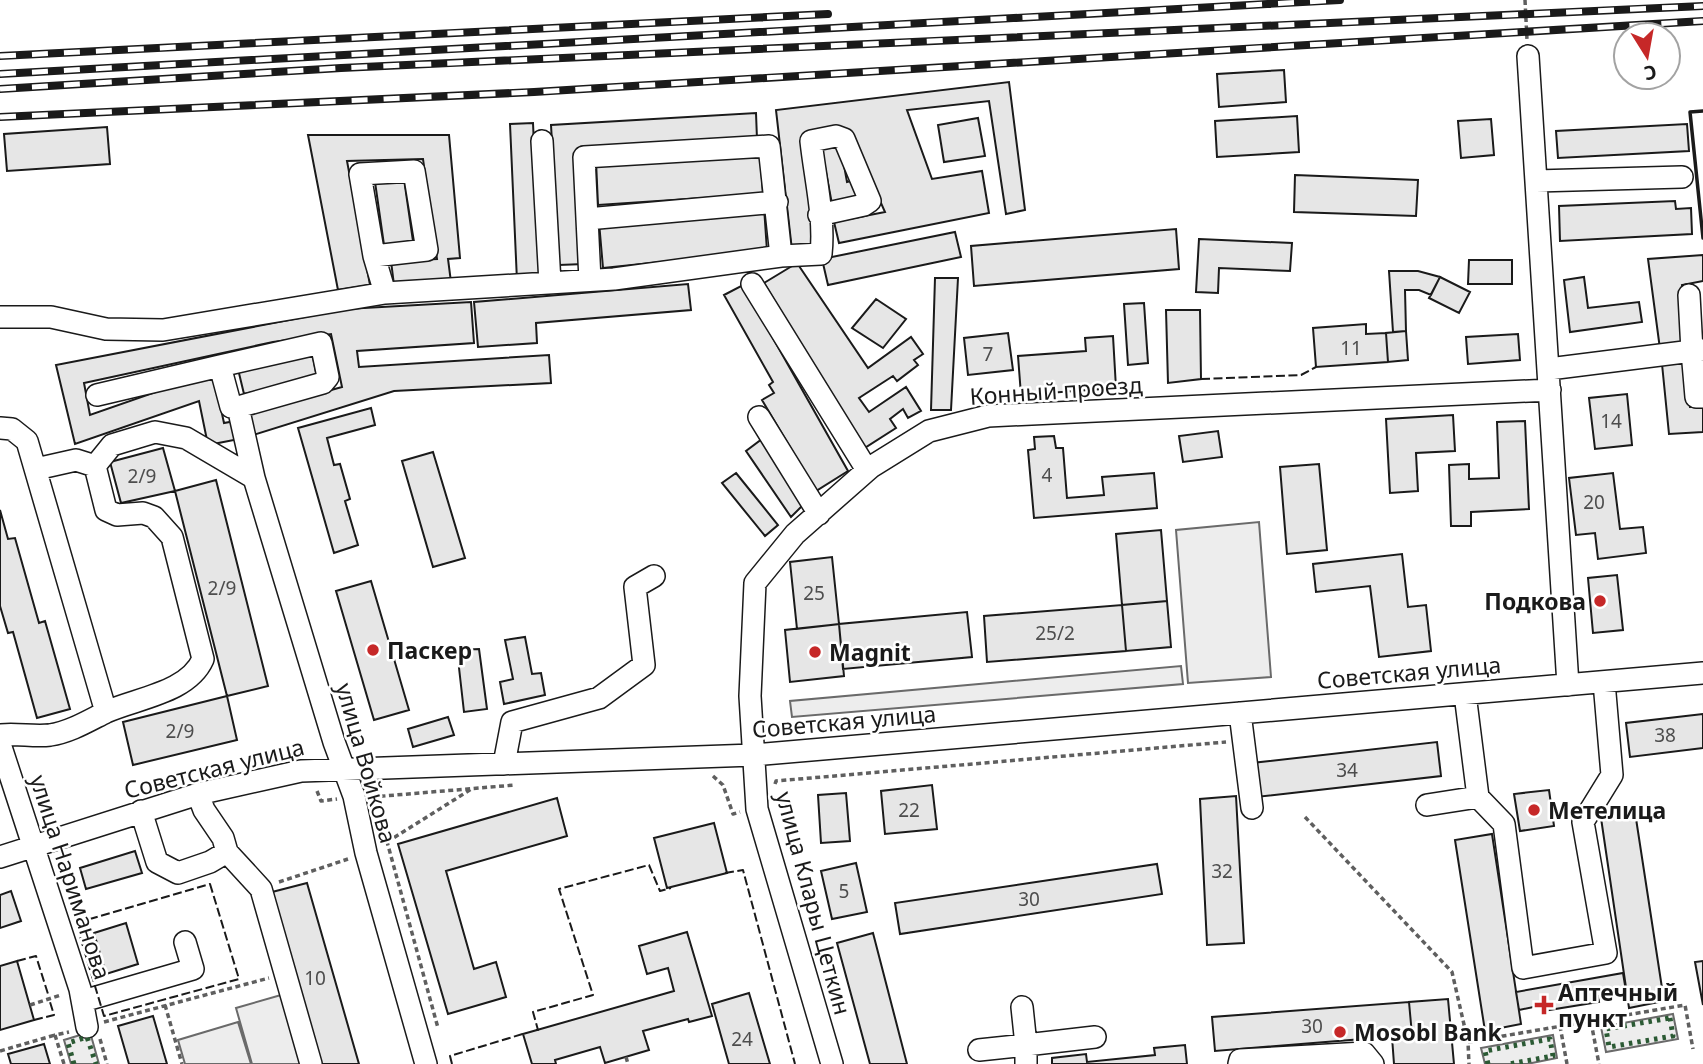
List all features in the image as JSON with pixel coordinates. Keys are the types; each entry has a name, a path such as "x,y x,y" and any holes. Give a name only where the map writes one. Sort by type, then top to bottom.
{"street":[{"path":"1528,56 1568,685"},
{"path":"542,141 550,283"},
{"path":"590,280 584,157 769,146 780,256"},
{"path":"374,256 427,250 414,171 360,174 374,256 385,293"},
{"path":"1536,181 1682,177"},
{"path":"587,219 776,202"},
{"path":"0,317 51,317 106,329 163,330 385,293 590,280 780,256 821,254 819,215"},
{"path":"752,284 867,470"},
{"path":"1689,295 1697,317 1696,397 1703,397"},
{"path":"97,395 321,343 328,377 323,383 238,407"},
{"name":"Конный проезд","path":"753,755 750,696 755,583 795,534 867,470 929,431 988,416 1549,380 1698,351"},
{"name":"улица Войкова","path":"220,366 231,407 238,407 254,478 343,768 363,797 366,853 426,1064"},
{"path":"759,417 819,514"},
{"path":"0,428 12,429 27,441 106,712"},
{"path":"95,466 112,445 155,432 186,438 254,478"},
{"path":"37,469 76,460 95,466"},
{"path":"0,735 21,732 48,735 76,728 106,712 177,686 197,673 203,659 172,537 154,517 143,513 117,515 106,510 95,466"},
{"path":"504,764 512,722 599,698 644,665 635,587 654,576"},
{"name":"Советская улица","path":"0,857 198,794 301,771 753,755 1703,673"},
{"path":"1465,694 1478,797 1504,824 1523,968 1606,953 1583,822 1612,775 1604,682"},
{"path":"1240,713 1252,808"},
{"name":"улица Нариманова","path":"0,744 91,1026"},
{"name":"улица Клары Цеткин","path":"753,755 757,808 832,1064"},
{"path":"198,794 204,810 223,838 227,852 261,889 311,1064"},
{"path":"1427,805 1478,797"},
{"path":"141,811 157,862 178,873 210,862 227,852"},
{"path":"81,995 193,969 185,942"},
{"path":"1022,1007 1026,1055"},
{"path":"979,1050 1026,1055 1095,1037"},
{"path":"1239,1064 1240,1060 1364,1053 1373,1064"}],"path":[{"path":"1525,0 1528,56"},
{"path":"707,774 717,777 723,785 733,814 773,804 776,782 1242,740"},
{"path":"312,788 318,791 321,801 526,784"},
{"path":"363,797 388,842 440,1038"},
{"path":"1305,817 1452,972 1468,1042 1469,1064"},
{"path":"91,1026 285,974"},
{"path":"30,1005 81,995"},
{"path":"165,1005 182,1064"},
{"path":"1468,1042 1685,1005 1693,1049"},
{"path":"1591,1021 1599,1064"},
{"path":"1560,1026 1567,1064"},
{"path":"0,1051 55,1035"},
{"path":"626,1057 628,1064"}],"shaded area":[{"path":"1259,522 1271,677 1188,683 1176,530"},
{"path":"1181,666 1183,684 792,717 790,701"},
{"path":"281,995 301,1064 252,1064 236,1008"},
{"path":"1673,1014 1678,1039 1606,1052 1601,1027"},
{"path":"238,1022 251,1064 185,1064 178,1040"},
{"path":"90,1032 99,1064 71,1064 64,1040"},
{"path":"1553,1035 1557,1058 1527,1064 1485,1064 1481,1048"}],"building":[{"path":"1284,70 1286,102 1219,107 1217,74"},
{"path":"1009,82 1025,210 1006,214 989,101 907,110 932,179 982,171 989,213 839,243 834,222 885,212 849,131 836,128 803,134 816,246 792,250 776,110"},
{"path":"756,113 757,139 577,150 584,264 559,265 551,125"},
{"path":"1297,116 1299,152 1217,157 1215,121"},
{"path":"978,118 985,156 944,162 938,125"},
{"path":"1491,119 1494,155 1461,158 1458,121"},
{"path":"533,123 540,280 517,281 510,124"},
{"path":"1687,124 1689,151 1558,158 1556,131"},
{"path":"107,127 110,164 7,171 4,134"},
{"path":"308,135 449,135 460,258 448,259 451,282 394,285 391,261 437,259 423,159 347,161 370,285 338,290"},
{"path":"840,143 847,182 855,180 859,199 832,204 821,146"},
{"path":"760,151 763,194 598,205 596,161"},
{"path":"1295,175 1418,180 1416,216 1294,212"},
{"path":"404,179 413,241 384,245 375,182"},
{"path":"1675,201 1676,209 1691,208 1692,234 1560,241 1559,206"},
{"path":"764,207 767,251 603,268 599,222"},
{"path":"1176,229 1179,269 974,286 971,246"},
{"path":"955,232 961,257 828,285 822,259"},
{"path":"1199,239 1292,243 1290,271 1219,268 1218,293 1196,292"},
{"path":"1703,255 1703,281 1682,285 1687,345 1660,349 1648,259"},
{"path":"1469,260 1512,260 1512,284 1468,284"},
{"path":"797,263 868,368 911,337 923,354 914,360 918,365 897,381 893,376 859,398 869,412 906,387 921,411 908,418 903,409 890,419 896,428 863,449 764,283"},
{"path":"1389,271 1418,271 1440,277 1431,295 1419,290 1405,290 1406,331 1393,332"},
{"path":"1440,277 1470,292 1459,313 1429,298"},
{"path":"1584,277 1588,308 1639,302 1642,322 1570,332 1564,280"},
{"path":"935,278 958,278 951,410 931,410"},
{"path":"688,284 691,310 536,323 537,343 478,347 474,302"},
{"path":"743,285 848,471 816,491 762,400 774,393 769,385 773,382 724,295"},
{"path":"876,299 906,319 883,348 852,328"},
{"path":"471,302 474,343 357,351 359,367 549,355 551,383 394,391 250,436 245,414 342,387 331,334 273,342 84,383 90,415 213,372 224,423 235,421 239,439 208,445 199,401 75,444 56,365 346,309"},
{"path":"1144,303 1148,363 1128,365 1124,304"},
{"path":"1166,310 1200,310 1201,379 1168,383"},
{"path":"1366,324 1366,334 1386,333 1388,362 1316,367 1313,328"},
{"path":"1406,331 1408,360 1388,362 1386,333"},
{"path":"1008,333 1013,370 968,375 964,338"},
{"path":"1518,334 1520,360 1468,364 1466,337"},
{"path":"1113,336 1116,388 1021,395 1018,356 1086,351 1085,338"},
{"path":"312,352 317,377 244,394 238,369"},
{"path":"1687,361 1690,407 1703,406 1703,432 1669,434 1662,364"},
{"path":"1627,394 1632,445 1595,449 1589,398"},
{"path":"371,408 375,425 327,438 334,465 340,464 350,499 345,501 358,545 334,553 298,428"},
{"path":"1453,415 1455,451 1416,453 1418,491 1390,493 1386,419"},
{"path":"1525,421 1529,509 1471,512 1471,526 1451,526 1449,465 1469,464 1469,479 1499,478 1497,422"},
{"path":"1218,431 1222,457 1183,462 1179,436"},
{"path":"1054,436 1056,448 1063,448 1067,498 1104,495 1102,477 1154,473 1157,508 1034,518 1028,450 1035,449 1034,437"},
{"path":"762,439 805,503 791,517 746,451"},
{"path":"163,448 175,491 121,503 110,462"},
{"path":"433,452 465,558 433,567 402,461"},
{"path":"1319,464 1327,550 1287,554 1280,467"},
{"path":"736,473 778,525 765,536 722,483"},
{"path":"1613,473 1620,529 1643,527 1646,553 1598,559 1595,533 1576,535 1569,478"},
{"path":"216,480 268,686 227,696 175,491"},
{"path":"0,510 8,539 15,538 39,623 45,621 70,709 37,718 13,632 8,633 0,606"},
{"path":"1161,530 1167,601 1122,605 1116,534"},
{"path":"1402,554 1408,607 1426,605 1431,651 1379,657 1370,586 1316,592 1313,564"},
{"path":"832,557 839,624 797,629 790,562"},
{"path":"1617,575 1623,630 1593,633 1588,578"},
{"name":"Паскер","path":"371,581 409,710 374,720 336,591"},
{"path":"1167,601 1171,647 1126,651 1122,605"},
{"path":"1122,605 1126,651 987,662 984,616"},
{"path":"967,612 972,657 843,669 839,624"},
{"path":"839,624 844,676 790,682 785,630"},
{"path":"525,637 532,674 541,673 545,695 504,704 500,682 513,679 505,640"},
{"path":"479,649 487,709 464,712 457,650"},
{"path":"227,696 237,740 133,765 123,722"},
{"path":"1703,714 1703,748 1630,757 1626,723"},
{"path":"448,717 454,735 413,747 408,729"},
{"path":"1437,742 1441,776 1256,797 1252,763"},
{"path":"932,785 937,829 885,834 881,791"},
{"name":"Метелица","path":"1549,790 1554,826 1520,831 1514,794"},
{"path":"846,793 850,841 821,843 818,795"},
{"path":"1236,796 1244,943 1207,945 1200,799"},
{"path":"557,798 567,836 446,871 474,969 496,962 506,997 448,1014 398,844"},
{"path":"1635,812 1664,1001 1629,1008 1601,818"},
{"path":"714,823 727,873 667,888 654,838"},
{"path":"1492,834 1521,1024 1485,1031 1455,840"},
{"path":"135,851 142,873 86,889 80,868"},
{"path":"856,863 867,912 832,919 821,871"},
{"path":"1157,864 1162,894 900,934 895,903"},
{"path":"307,883 359,1064 321,1064 272,892"},
{"path":"11,891 21,921 0,928 0,895"},
{"path":"126,923 138,964 106,974 94,933"},
{"path":"687,932 712,1016 689,1022 688,1019 643,1031 649,1050 605,1063 600,1047 555,1060 556,1064 532,1064 523,1034 674,991 668,968 647,974 639,946"},
{"path":"873,933 907,1064 870,1064 837,943"},
{"path":"17,961 34,1020 0,1030 0,966"},
{"path":"1703,961 1703,1005 1695,962"},
{"path":"1623,973 1626,991 1598,996 1599,1002 1549,1010 1548,1004 1519,1010 1516,992"},
{"path":"749,993 770,1064 729,1064 712,1004"},
{"path":"1448,999 1454,1064 1394,1064 1392,1037 1412,1035 1409,1002"},
{"path":"1409,1002 1412,1035 1215,1051 1212,1017"},
{"path":"153,1016 167,1064 129,1064 118,1026"},
{"path":"44,1044 50,1064 11,1064 8,1054"},
{"path":"1185,1045 1187,1064 1052,1064 1052,1058 1086,1054 1087,1062 1155,1055 1154,1048"}],"railway":[{"path":"0,74 1340,0"},
{"path":"0,89 341,68 1703,6"},
{"path":"0,56 828,14"},
{"path":"0,117 534,92 1703,21"}],"hedge":[{"path":"1670,1018 1673,1036 1609,1047 1606,1029 1670,1018"},
{"path":"74,1064 68,1043 87,1037 96,1064"},
{"path":"1488,1064 1485,1051 1550,1039 1553,1056 1509,1064"}],"fence":[{"path":"1201,379 1301,375 1316,367"},
{"path":"536,1030 533,1012 593,995 559,889 649,865 660,891 671,888"},
{"path":"725,873 743,870 795,1064"},
{"path":"210,884 239,979 104,1016 76,923 210,884"},
{"path":"17,961 36,956 48,994"},
{"path":"34,1020 54,1015 50,1002"},
{"path":"452,1064 450,1056 526,1033"}],"wall":[{"path":"1703,111 1690,112 1703,238"}],"place":[{"name":"Подкова","path":"1600,601"},
{"name":"Паскер","path":"373,650"},
{"name":"Magnit","path":"815,652"},
{"name":"Метелица","path":"1534,810"},
{"name":"Аптечный пункт","path":"1544,1005"},
{"name":"Mosobl Bank","path":"1340,1032"}]}
